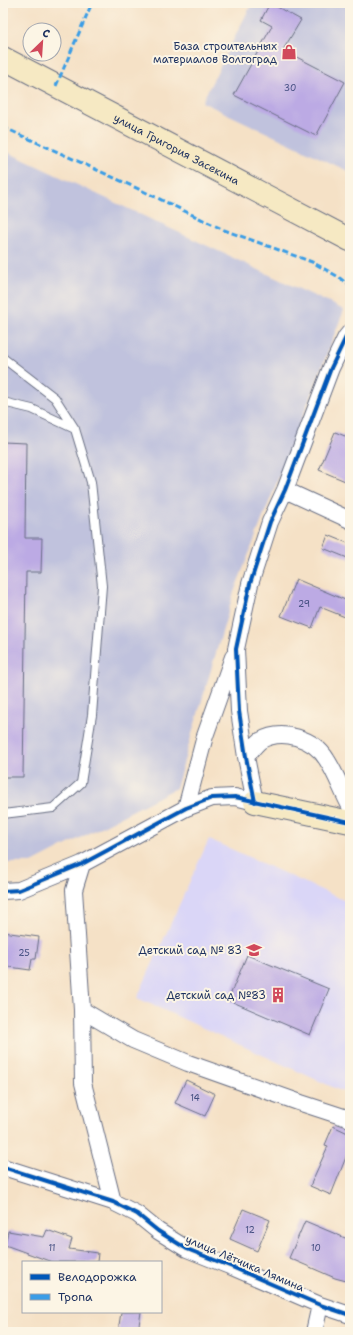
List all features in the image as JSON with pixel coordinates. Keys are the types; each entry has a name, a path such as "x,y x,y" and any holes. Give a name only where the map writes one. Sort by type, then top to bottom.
{"main road":[{"name":"улица Григория Засекина","path":"3,58 350,240"},
{"path":"254,802 350,822"}],"street":[{"path":"186,808 204,736 236,649 250,584 270,522 284,490 331,368 350,332"},
{"path":"284,490 350,520"},
{"path":"3,897 82,864 186,808 212,798 235,798 254,802 239,711 236,649"},
{"path":"246,757 259,742 273,736 294,736 313,744 326,758 350,806"},
{"path":"82,864 74,890 82,1010 83,1084 113,1202"},
{"path":"3,890 19,890"},
{"path":"82,1010 133,1040 188,1063 350,1119"},
{"name":"улица Лётчика Лямина","path":"3,1167 113,1202 137,1214 158,1231 187,1249 320,1305 350,1315"},
{"path":"314,1332 320,1305"}],"lane":[{"path":"3,358 55,398 75,429 91,482 102,586 92,715 81,783 53,808 3,814"},
{"path":"3,402 32,409 75,429"}],"shaded area":[{"name":"База строительных материалов Волгоград","path":"252,3 350,3 350,172 202,102"},
{"path":"3,150 344,310 234,592 176,788 32,863 3,863"},
{"name":"Детский сад № 83","path":"209,839 350,903 350,1095 137,998"}],"building":[{"path":"270,3 301,20 283,50 345,82 316,136 234,95 272,26 261,20"},
{"path":"335,432 350,438 350,483 319,470"},
{"path":"3,442 26,443 25,538 42,538 41,572 26,572 23,777 3,777"},
{"path":"328,535 350,544 350,559 323,548"},
{"path":"296,579 350,602 350,619 320,607 312,628 281,616"},
{"path":"3,932 39,937 36,959 32,959 30,970 3,966"},
{"name":"Детский сад №83","path":"247,955 329,989 310,1035 228,1000"},
{"path":"186,1080 215,1094 205,1116 175,1103"},
{"path":"333,1126 350,1134 350,1147 331,1195 310,1186 328,1146 325,1145"},
{"path":"243,1209 270,1220 257,1251 230,1239"},
{"path":"305,1221 350,1240 350,1282 335,1278 289,1258"},
{"path":"47,1230 72,1239 69,1249 98,1253 97,1261 49,1261 5,1245 8,1231 44,1237"},
{"path":"121,1313 141,1313 138,1332 118,1332"}],"marked path":[{"path":"56,86 92,3"},
{"path":"3,127 224,230 312,262 337,276 350,286"}],"cycle path":[{"path":"255,802 239,711 236,649 250,584 270,522 285,490 331,368 346,337 350,332"},
{"path":"3,891 19,890 82,864 186,808 212,798 235,797 350,822"},
{"path":"3,1167 113,1202 137,1214 158,1231 187,1249 320,1305 350,1315"}],"place":[{"name":"База строительных материалов Волгоград","path":"289,52"},
{"name":"Детский сад № 83","path":"254,950"},
{"name":"Детский сад №83","path":"278,995"}]}
